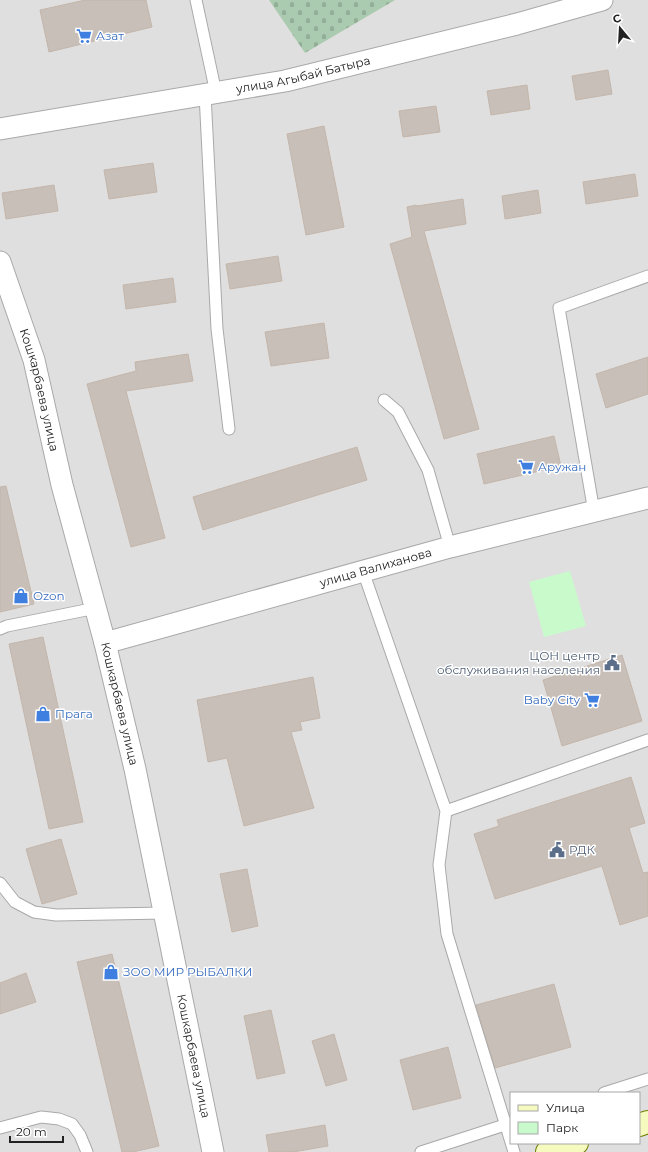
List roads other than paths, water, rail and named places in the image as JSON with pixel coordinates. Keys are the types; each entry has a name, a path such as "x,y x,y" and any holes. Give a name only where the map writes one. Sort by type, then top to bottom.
{"main road":[{"path":"547,1152 575,1144"}],"street":[{"name":"улица Агыбай Батыра","path":"0,129 285,81 517,24 602,0"},
{"name":"Кошкарбаева улица","path":"0,262 34,360 62,485 105,643 135,769 213,1152"},
{"name":"улица Валиханова","path":"105,643 450,547 648,498"}],"lane":[{"path":"196,0 211,94 217,329 229,429"},
{"path":"594,512 559,308 648,276"},
{"path":"384,400 398,412 428,470 450,547"},
{"path":"363,571 446,811 439,865 448,934 508,1124 421,1152"},
{"path":"0,629 20,623 96,608"},
{"path":"446,811 648,740"},
{"path":"0,883 15,902 34,912 56,915 165,912"},
{"path":"607,1092 648,1079"},
{"path":"0,1128 41,1117 59,1119 72,1124 80,1134 87,1152"}],"place":[{"name":"Азат","path":"84,36"},
{"name":"Аружан","path":"526,467"},
{"name":"Ozon","path":"21,596"},
{"name":"ЦОН центр обслуживания населения","path":"612,663"},
{"name":"Baby City","path":"592,700"},
{"name":"Прага","path":"43,714"},
{"name":"РДК","path":"557,850"},
{"name":"ЗОО МИР РЫБАЛКИ","path":"111,972"}]}
